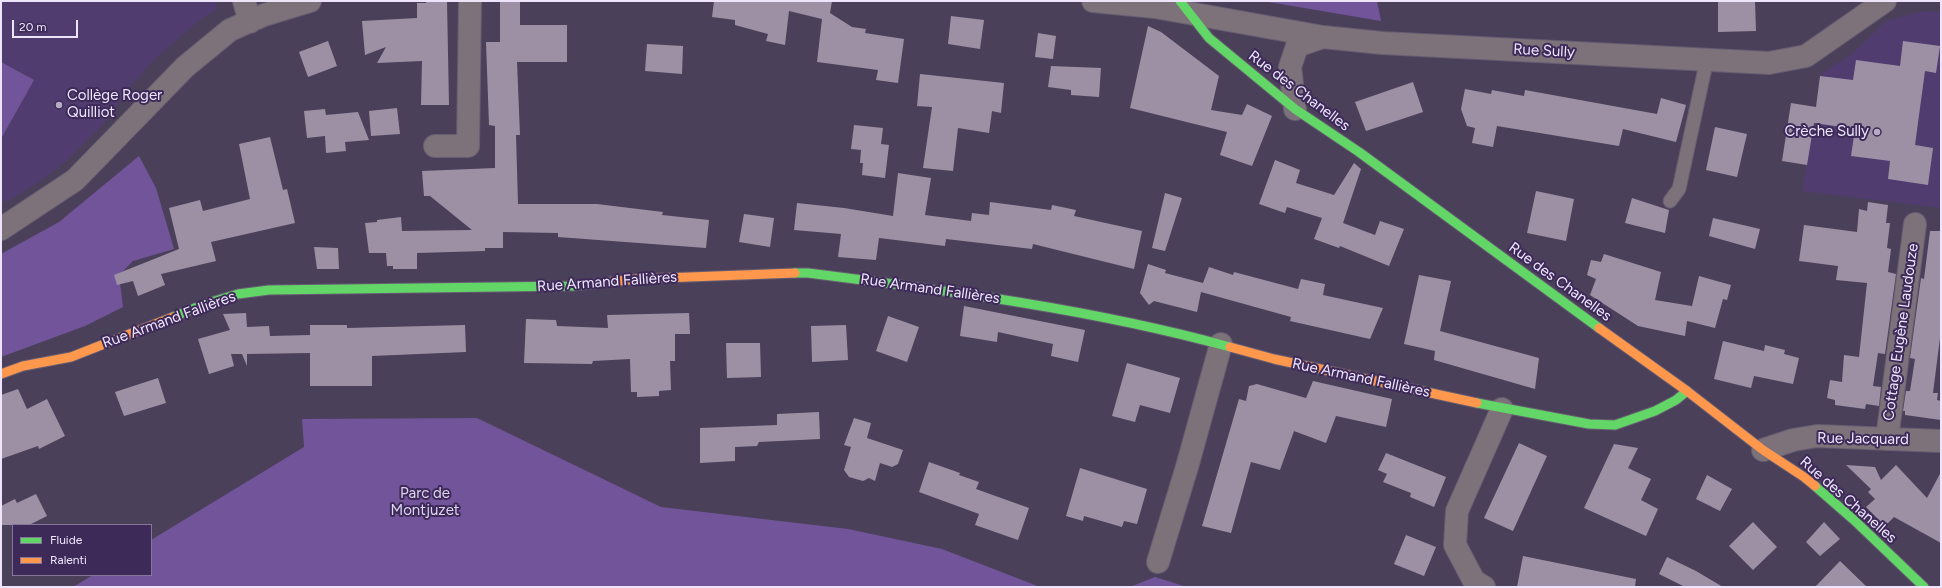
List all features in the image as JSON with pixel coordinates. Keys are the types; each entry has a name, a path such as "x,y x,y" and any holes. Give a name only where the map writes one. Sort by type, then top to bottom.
{"street":[{"path":"244,1 250,22"},
{"path":"1,229 75,180 185,67 230,30 264,15 310,1"},
{"path":"435,146 468,146 470,1"},
{"name":"Rue Sully","path":"1092,1 1184,6 1323,37 1382,42 1770,62 1806,56 1885,1"},
{"name":"Rue des Chanelles","path":"1184,6 1209,38 1295,109 1359,152 1687,391 1763,450 1804,477 1854,520 1924,587"},
{"path":"1295,109 1290,67 1298,46 1323,37"},
{"name":"Cottage Eugène Laudouze","path":"1887,439 1915,224"},
{"name":"Rue Armand Fallières","path":"1,374 23,366 70,357 205,304 238,294 269,290 573,286 636,279 808,273 962,292 1043,306 1221,344 1274,359 1502,409 1589,424 1615,425 1655,411 1676,400 1687,391"},
{"path":"1158,562 1187,467 1221,344"},
{"path":"1484,587 1474,581 1455,545 1457,511 1502,409"},
{"name":"Rue Jacquard","path":"1763,450 1793,440 1817,436 1941,441"}],"lane":[{"path":"1670,201 1680,189 1707,59"}],"shaded area":[{"name":"Collège Roger Quilliot","path":"1,1 214,1 218,8 196,23 154,60 131,86 103,124 65,162 36,184 8,201 1,203"},
{"name":"Crèche Sully","path":"1941,11 1941,208 1802,191 1822,73 1852,54 1886,21 1919,12"}],"green space":[{"path":"1263,1 1377,1 1381,21"},
{"path":"1,62 34,80 1,139"},
{"path":"139,156 156,188 174,249 133,261 119,275 123,307 85,326 1,357 1,254 59,222"},
{"name":"Parc de Montjuzet","path":"477,418 661,507 848,529 942,549 1040,587 73,587 91,576 152,576 152,539 304,447 302,419"},
{"path":"1155,577 1187,587 1130,587"}],"building":[{"path":"426,1 447,1 449,105 421,105 422,61 377,63 386,47 365,55 362,21 417,18 417,3 426,3"},
{"path":"500,1 520,1 520,25 567,25 567,62 517,62 520,135 516,135 518,204 597,204 663,212 662,215 709,220 706,248 558,237 558,233 503,232 503,248 485,248 485,251 417,253 417,269 393,269 393,266 387,266 386,253 369,253 365,223 377,222 377,220 401,217 402,231 472,230 430,196 424,196 422,171 495,168 495,126 489,125 486,42 500,42"},
{"path":"714,1 832,1 830,13 852,27 866,29 865,33 904,39 898,83 876,80 878,70 817,62 822,19 789,11 785,45 766,41 768,34 735,25 735,20 712,17"},
{"path":"1718,1 1755,1 1756,31 1718,32"},
{"path":"951,16 984,20 980,49 948,44"},
{"path":"1148,26 1161,32 1219,76 1211,110 1242,115 1247,104 1272,116 1252,166 1220,155 1227,132 1130,108"},
{"path":"1038,33 1056,36 1053,59 1035,57"},
{"path":"328,41 337,66 308,77 299,52"},
{"path":"1903,41 1940,46 1936,73 1925,71 1915,145 1933,148 1928,185 1888,179 1890,161 1851,156 1855,129 1814,123 1807,165 1782,161 1791,103 1816,107 1820,76 1853,80 1856,60 1900,66"},
{"path":"647,44 683,46 682,74 645,71"},
{"path":"1051,66 1101,68 1099,97 1071,95 1071,90 1048,87"},
{"path":"920,74 1004,83 1001,113 992,111 989,133 958,128 953,171 923,168 932,107 917,106"},
{"path":"1413,82 1423,112 1366,131 1355,102"},
{"path":"1465,89 1491,94 1492,90 1524,96 1525,90 1657,114 1661,98 1686,105 1676,142 1623,129 1619,146 1497,126 1493,147 1472,143 1475,128 1467,126 1461,109"},
{"path":"397,108 400,134 371,136 369,111"},
{"path":"325,109 326,115 358,112 369,140 345,142 346,151 326,153 325,136 307,138 304,111"},
{"path":"854,125 883,128 881,144 889,145 885,178 862,175 863,163 860,163 861,150 851,149"},
{"path":"1715,127 1747,134 1737,177 1706,170"},
{"path":"270,137 283,190 287,189 295,223 211,242 216,261 161,274 165,285 138,296 133,281 117,285 114,275 179,249 169,208 200,200 203,211 250,199 239,144"},
{"path":"1275,160 1300,170 1296,183 1334,195 1354,163 1361,169 1343,223 1375,235 1380,221 1404,229 1389,266 1340,246 1339,248 1314,239 1322,218 1287,207 1285,213 1259,204"},
{"path":"898,173 931,178 925,215 971,221 972,213 989,215 990,202 1051,210 1052,205 1076,210 1074,216 1142,231 1134,269 1033,244 1032,249 946,239 945,246 879,238 876,260 838,257 841,234 794,230 797,203 844,208 893,216"},
{"path":"1536,191 1574,199 1566,241 1527,233"},
{"path":"1165,193 1182,198 1165,251 1152,248"},
{"path":"1632,198 1669,210 1665,233 1625,223"},
{"path":"1868,202 1888,205 1886,223 1890,223 1887,248 1891,249 1888,272 1896,274 1885,354 1878,353 1873,386 1881,387 1879,406 1866,404 1865,409 1835,405 1835,400 1827,398 1830,380 1842,382 1844,355 1859,357 1867,283 1836,280 1838,266 1799,261 1804,225 1857,232 1859,209 1867,211"},
{"path":"744,214 774,218 770,247 739,242"},
{"path":"1713,218 1760,229 1755,249 1709,236"},
{"path":"1930,231 1941,231 1941,330 1933,393 1938,393 1937,400 1941,401 1941,420 1905,415 1905,411 1903,411 1906,391 1910,391 1915,359 1910,358 1921,278 1924,279"},
{"path":"314,247 338,248 339,269 317,269"},
{"path":"1604,254 1661,272 1655,300 1692,306 1699,276 1731,285 1727,300 1723,299 1715,328 1687,321 1685,336 1638,326 1590,295 1596,279 1587,275 1591,260 1601,262"},
{"path":"1148,264 1166,270 1165,273 1203,283 1209,267 1233,275 1234,272 1298,289 1301,279 1325,284 1323,295 1383,308 1370,339 1290,321 1291,317 1201,292 1197,312 1154,301 1149,305 1140,293"},
{"path":"1419,275 1451,281 1440,331 1539,358 1535,389 1434,360 1435,351 1404,344"},
{"path":"964,306 1085,330 1078,362 1051,356 1053,344 998,332 997,342 960,336"},
{"path":"246,313 247,327 269,326 270,336 310,335 310,325 347,325 347,328 465,325 466,352 372,356 372,386 310,386 310,353 247,354 247,366 242,354 231,354 234,366 209,374 198,339 230,330 223,314"},
{"path":"689,313 690,334 675,334 675,361 670,361 671,390 659,391 659,396 637,397 637,392 631,392 630,359 593,361 592,364 524,363 526,319 556,320 557,326 608,328 607,315"},
{"path":"888,316 919,327 907,362 876,351"},
{"path":"846,325 848,360 812,362 811,326"},
{"path":"1723,341 1764,351 1765,345 1785,350 1784,354 1799,358 1793,384 1754,376 1751,388 1714,379"},
{"path":"726,343 760,343 761,377 727,378"},
{"path":"1127,363 1180,378 1170,413 1140,405 1135,422 1112,416"},
{"path":"158,378 166,403 124,416 115,392"},
{"path":"1313,381 1392,399 1386,427 1336,416 1326,443 1294,431 1280,470 1251,462 1231,533 1202,526 1239,399 1246,401 1249,386 1257,384 1306,398"},
{"path":"18,389 27,409 47,399 65,436 39,449 38,446 1,459 1,395"},
{"path":"819,412 820,439 759,442 757,446 735,447 735,461 700,463 700,428 777,425 777,414"},
{"path":"854,418 871,423 867,438 903,450 898,464 892,467 880,463 875,481 869,478 863,481 849,477 844,470 851,447 844,445"},
{"path":"1519,443 1547,456 1513,531 1484,518"},
{"path":"1614,444 1638,448 1628,468 1651,479 1641,500 1658,509 1646,536 1584,508"},
{"path":"1386,453 1446,477 1434,507 1410,497 1411,493 1383,482 1387,474 1378,470"},
{"path":"929,462 960,473 959,475 979,482 976,489 1029,508 1018,540 975,525 979,514 919,492"},
{"path":"1846,465 1875,467 1881,480 1896,465 1927,498 1941,472 1941,543 1894,517 1885,526 1866,507 1875,499 1868,492 1871,489"},
{"path":"1080,468 1147,489 1137,524 1124,521 1122,527 1084,516 1083,521 1066,516"},
{"path":"1707,475 1732,489 1720,511 1696,499"},
{"path":"36,494 47,516 31,524 1,525 1,506 15,499 17,503"},
{"path":"1753,522 1777,547 1753,570 1729,546"},
{"path":"1824,522 1840,539 1820,556 1806,542"},
{"path":"1406,535 1436,547 1424,576 1394,564"},
{"path":"1523,556 1636,579 1635,587 1517,587"},
{"path":"1667,557 1696,571 1723,587 1685,587 1659,574"},
{"path":"1840,561 1867,587 1815,587"}],"traffic: fast":[{"path":"1180,1 1209,38 1295,109 1359,152 1599,328"},
{"path":"795,273 808,273 1020,302 1126,322 1230,347"},
{"path":"173,317 205,304 238,294 269,290 573,286 593,284"},
{"path":"1477,403 1589,424 1615,425 1655,411 1676,400 1687,391"},
{"path":"1815,486 1854,520 1924,587"}],"traffic: slow":[{"path":"593,284 636,279 795,273"},
{"path":"1,374 23,366 71,357 173,317"},
{"path":"1599,328 1687,391 1763,450 1815,486"},
{"path":"1230,347 1274,359 1477,403"}],"place":[{"name":"Collège Roger Quilliot","path":"59,105"},
{"name":"Crèche Sully","path":"1877,132"}]}
